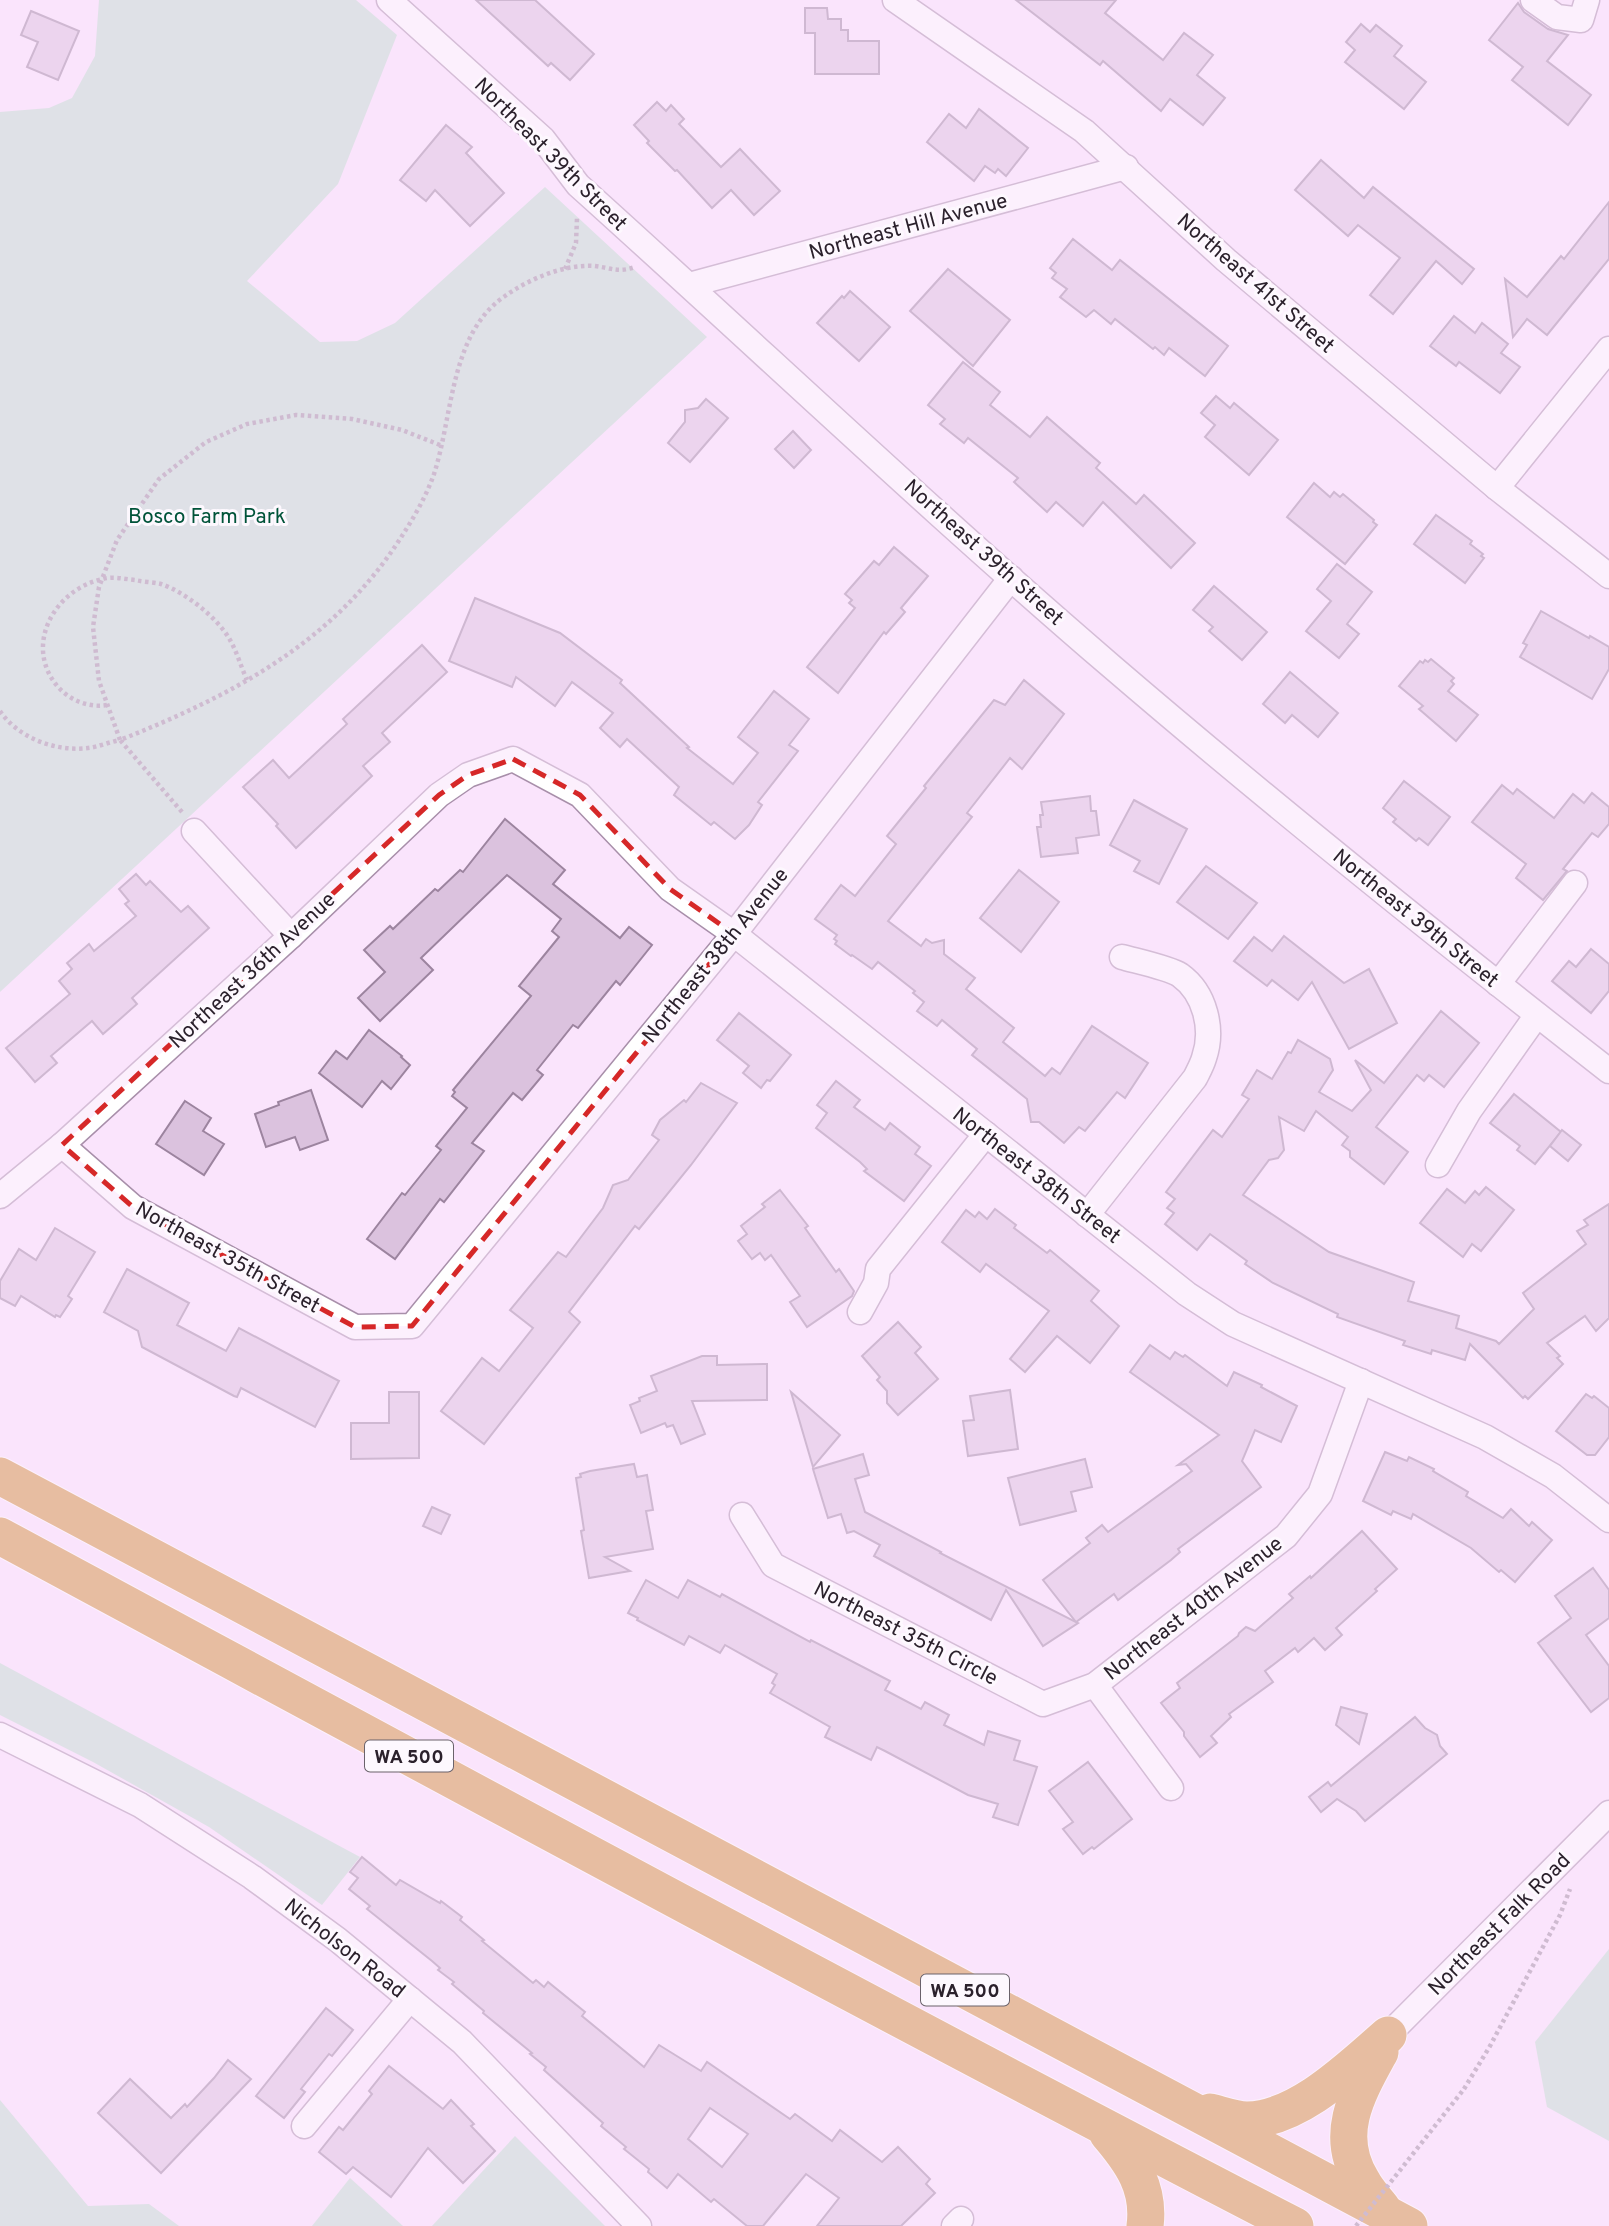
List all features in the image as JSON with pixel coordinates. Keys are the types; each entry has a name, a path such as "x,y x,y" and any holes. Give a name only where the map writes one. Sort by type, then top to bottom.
{"highway":[{"name":"WA 500","path":"0,1476 1190,2108 1384,2222"},
{"name":"WA 500","path":"0,1536 626,1874 1295,2226"},
{"path":"1190,2108 1247,2120 1285,2112 1320,2092 1388,2035"},
{"path":"1384,2222 1350,2158 1348,2125 1357,2096 1388,2035"},
{"path":"1101,2126 1129,2159 1139,2177 1147,2210 1145,2226"}],"street":[{"name":"Northeast 39th Street","path":"389,0 543,139 578,185 1111,666 1415,920 1609,1070"},
{"name":"Northeast 41st Street","path":"895,0 1084,131 1226,260 1497,488 1609,576"},
{"path":"1533,0 1557,17 1581,20 1587,0"},
{"name":"Northeast Hill Avenue","path":"689,285 1126,167"},
{"path":"1497,488 1609,349"},
{"name":"Northeast 38th Avenue","path":"412,1326 734,934 1011,578"},
{"name":"Northeast 38th Street","path":"513,759 580,795 670,889 734,934 1187,1294 1233,1324 1485,1437 1553,1476 1607,1513"},
{"name":"Northeast 36th Avenue","path":"0,1196 62,1145 439,795 468,775 513,759"},
{"path":"194,831 290,936"},
{"path":"1498,984 1575,883"},
{"path":"1087,1215 1195,1078 1205,1058 1207,1017 1198,993 1179,974 1122,957"},
{"path":"1438,1165 1469,1111 1537,1015"},
{"path":"860,1312 876,1283 878,1269 986,1134"},
{"name":"Northeast 35th Street","path":"62,1145 133,1207 355,1327 412,1326"},
{"name":"Northeast 40th Avenue","path":"1095,1685 1286,1536 1320,1493 1361,1381"},
{"name":"Northeast 35th Circle","path":"742,1515 774,1565 1043,1704 1095,1685"},
{"path":"1095,1685 1171,1788"},
{"name":"Nicholson Road","path":"0,1735 140,1805 252,1877 338,1940 462,2042 639,2226"},
{"name":"Northeast Falk Road","path":"1388,2035 1609,1813"},
{"path":"304,2126 410,1999"}],"path":[{"path":"565,270 576,243 578,185"},
{"path":"0,711 5,719 28,737 53,746 86,748 120,740 173,719 247,680 303,644 333,620 360,592 388,557 414,516 434,473 458,369 482,314 504,296 530,281 565,270 593,266 622,272 659,258"},
{"path":"194,831 178,805 120,740 99,681 93,627 99,587 117,540 159,479 206,442 247,424 296,415 352,419 402,430 440,445"},
{"path":"107,705 80,703 63,693 50,679 43,661 41,642 50,620 63,602 81,587 103,579 117,578 161,584 200,606 230,639 247,680"},
{"path":"1384,2222 1484,2058 1560,1915 1574,1878"}],"highlighted area":[{"path":"513,759 580,795 670,889 734,934 412,1326 355,1327 133,1207 62,1145 439,795 468,775"}],"green space":[{"name":"Bosco Farm Park","path":"99,0 356,0 397,35 338,184 247,281 320,342 357,341 395,323 545,187 707,337 0,992 0,112 49,108 72,98 95,56"},
{"path":"0,1663 360,1857 322,1905 209,1827 93,1762 0,1715"},
{"path":"1609,1949 1609,2141 1547,2107 1535,2042"},
{"path":"0,2100 88,2206 149,2204 179,2226 0,2226"},
{"path":"515,2136 605,2226 432,2226"},
{"path":"350,2178 403,2226 312,2226"}],"building":[{"path":"476,0 535,0 594,54 570,80 551,63 548,66"},
{"path":"1016,0 1116,0 1105,13 1163,60 1184,33 1213,55 1197,75 1225,98 1203,125 1170,99 1161,111 1103,61 1100,65"},
{"path":"1518,3 1524,12 1548,29 1568,35 1547,61 1591,95 1568,125 1512,80 1523,67 1489,40"},
{"path":"805,8 827,8 828,19 841,19 841,30 848,30 848,41 879,41 879,74 815,74 815,33 805,33"},
{"path":"31,11 79,31 58,80 27,67 38,42 21,35"},
{"path":"1361,24 1370,32 1376,25 1402,46 1394,56 1426,82 1404,109 1345,62 1355,50 1346,42"},
{"path":"657,102 666,111 671,105 684,119 679,124 721,167 740,149 780,191 754,215 731,190 712,208 677,170 647,143 649,141 634,125"},
{"path":"979,109 1028,148 1006,176 998,169 995,173 985,166 974,181 927,142 949,114 966,128"},
{"path":"446,125 472,147 466,153 504,193 470,226 435,190 426,201 400,180"},
{"path":"1321,160 1364,198 1373,187 1474,269 1462,284 1436,261 1393,314 1370,295 1400,258 1358,225 1348,236 1295,190"},
{"path":"1609,202 1609,259 1547,335 1527,319 1513,337 1505,279 1527,297 1561,256 1564,259"},
{"path":"1073,239 1112,270 1120,260 1228,346 1205,376 1169,348 1164,355 1115,319 1111,324 1094,310 1086,317 1060,297 1067,289 1052,278 1056,273 1050,268"},
{"path":"948,269 1010,320 973,366 910,311"},
{"path":"850,291 890,327 859,361 817,323"},
{"path":"1454,316 1475,333 1482,323 1508,344 1501,353 1520,367 1500,393 1459,362 1456,366 1430,346"},
{"path":"963,362 1000,392 990,405 1030,437 1047,417 1100,463 1096,468 1136,504 1144,495 1195,543 1171,568 1103,502 1083,526 1056,502 1047,512 1014,482 1018,478 968,438 964,443 940,424 945,419 928,405"},
{"path":"1216,396 1230,408 1234,403 1278,440 1249,475 1205,437 1215,425 1201,413"},
{"path":"706,399 728,418 690,462 668,443 685,422 685,410 698,408"},
{"path":"793,431 811,450 794,468 775,449"},
{"path":"1314,483 1330,497 1334,492 1340,497 1343,494 1377,525 1345,564 1287,517"},
{"path":"1436,515 1472,541 1470,544 1483,554 1481,556 1484,558 1465,583 1414,544"},
{"path":"894,547 928,576 901,608 905,612 886,634 884,632 838,693 807,667 855,608 849,603 852,600 845,594 874,561 879,565"},
{"path":"1337,564 1372,592 1347,624 1359,634 1339,658 1306,631 1331,601 1317,589"},
{"path":"1214,586 1267,632 1242,660 1209,631 1213,627 1193,610"},
{"path":"475,598 560,633 622,680 620,683 689,747 687,748 733,784 758,753 738,737 774,691 809,719 789,745 798,751 758,802 762,805 749,825 735,839 714,822 711,825 674,795 679,787 627,739 620,747 600,728 613,713 572,682 555,706 516,677 512,687 449,661"},
{"path":"1541,611 1609,647 1609,669 1592,699 1520,657 1527,645 1523,643"},
{"path":"422,645 447,672 382,733 390,742 363,766 372,776 296,848 276,826 278,824 243,787 273,760 289,778 347,724 343,719"},
{"path":"1431,659 1454,678 1451,681 1454,684 1448,691 1478,715 1456,741 1419,709 1423,706 1399,686 1420,661 1423,663"},
{"path":"1290,672 1338,713 1318,737 1292,715 1285,723 1263,704"},
{"path":"1024,680 1064,714 1022,769 1010,758 967,813 972,817 888,921 921,946 926,939 932,943 944,940 944,954 975,978 966,989 1014,1028 1003,1042 1045,1076 1052,1068 1060,1074 1092,1026 1148,1063 1125,1098 1117,1092 1085,1131 1079,1127 1064,1143 1039,1122 1031,1122 1027,1099 972,1055 977,1049 942,1020 937,1026 917,1011 924,1002 913,993 915,991 878,962 872,969 851,956 835,944 837,935 815,919 841,885 855,896 896,844 887,836 926,788 924,786 994,700 1005,705"},
{"path":"1404,781 1450,817 1428,845 1419,838 1416,841 1393,822 1396,819 1383,808"},
{"path":"1502,785 1513,794 1517,789 1554,818 1573,794 1584,803 1592,793 1609,807 1609,824 1598,837 1592,833 1563,869 1567,871 1543,900 1516,878 1526,864 1472,822"},
{"path":"1090,796 1091,811 1096,811 1099,835 1076,838 1078,853 1041,857 1037,827 1041,827 1040,815 1043,815 1041,802"},
{"path":"1134,800 1187,829 1159,884 1134,871 1140,861 1110,845"},
{"path":"505,819 565,870 553,884 620,938 629,927 652,945 620,985 616,981 578,1028 573,1025 537,1070 543,1075 522,1100 513,1093 472,1143 484,1151 444,1202 440,1199 395,1259 367,1239 402,1193 405,1195 441,1150 436,1146 467,1108 452,1096 455,1092 453,1090 531,996 519,986 559,937 552,931 561,919 507,875 421,958 433,970 380,1021 358,998 385,972 364,950 390,926 393,929 435,889 438,891 460,870 463,872"},
{"path":"1206,866 1257,903 1228,939 1177,902"},
{"path":"1019,870 1059,902 1021,952 980,918"},
{"path":"136,874 146,885 150,881 181,912 188,906 209,928 132,998 137,1004 119,1020 103,1034 92,1021 51,1056 57,1063 35,1082 6,1048 70,994 59,981 72,969 67,963 89,944 94,951 136,916 125,904 129,901 119,889"},
{"path":"1284,936 1344,983 1369,969 1397,1023 1349,1049 1312,982 1298,1000 1272,980 1267,986 1234,961 1254,937 1272,951"},
{"path":"1591,949 1609,964 1609,991 1591,1013 1552,981 1569,961 1576,967"},
{"path":"1441,1011 1479,1043 1444,1087 1429,1075 1424,1081 1417,1075 1376,1127 1408,1152 1384,1184 1350,1157 1350,1151 1342,1145 1348,1137 1316,1111 1304,1131 1279,1117 1284,1150 1278,1158 1269,1160 1243,1195 1329,1252 1414,1282 1408,1301 1459,1316 1456,1328 1499,1344 1534,1309 1523,1293 1586,1244 1577,1231 1588,1225 1584,1220 1609,1204 1609,1318 1596,1331 1585,1316 1547,1343 1560,1356 1557,1358 1563,1364 1528,1399 1525,1396 1523,1398 1470,1344 1465,1360 1432,1350 1431,1354 1403,1345 1405,1341 1337,1317 1338,1314 1273,1283 1245,1264 1247,1261 1210,1234 1197,1250 1165,1224 1174,1213 1167,1208 1175,1199 1166,1192 1213,1130 1222,1137 1249,1099 1242,1095 1257,1070 1272,1079 1298,1040 1330,1059 1333,1070 1319,1092 1352,1111 1371,1090 1355,1060 1384,1083"},
{"path":"739,1013 791,1055 761,1088 743,1073 749,1066 717,1040"},
{"path":"369,1030 410,1065 391,1089 382,1081 362,1107 319,1073 336,1051 347,1059"},
{"path":"836,1081 860,1100 854,1107 885,1130 890,1123 920,1147 915,1154 931,1166 904,1201 864,1171 867,1169 860,1162 816,1128 827,1113 817,1105"},
{"path":"701,1083 737,1103 691,1165 639,1229 635,1226 569,1312 580,1322 484,1444 441,1411 482,1358 499,1371 533,1328 510,1310 558,1252 566,1257 603,1208 613,1185 628,1180 659,1140 652,1135 660,1120 684,1100 686,1102"},
{"path":"311,1090 328,1140 300,1150 295,1137 266,1147 255,1114"},
{"path":"1514,1094 1561,1132 1535,1164 1517,1150 1520,1146 1490,1123"},
{"path":"185,1101 211,1118 203,1131 224,1144 204,1175 156,1144"},
{"path":"1562,1130 1581,1145 1568,1161 1550,1146"},
{"path":"1486,1187 1514,1210 1481,1251 1472,1244 1463,1257 1420,1223 1447,1189 1465,1203 1475,1191 1479,1195"},
{"path":"780,1190 808,1226 805,1228 836,1272 839,1269 854,1291 852,1296 807,1327 790,1302 800,1296 771,1255 765,1260 760,1253 752,1259 738,1241 747,1234 741,1226 765,1207 762,1204"},
{"path":"995,1209 1016,1225 1014,1228 1047,1253 1050,1250 1099,1291 1091,1301 1119,1326 1090,1363 1057,1336 1025,1372 1010,1359 1049,1311 986,1264 980,1272 942,1242 966,1210 975,1217 979,1212 987,1219"},
{"path":"55,1228 95,1252 68,1296 72,1299 60,1317 55,1317 21,1296 15,1306 0,1298 0,1281 19,1249 36,1260"},
{"path":"127,1269 189,1303 177,1325 226,1351 239,1328 339,1381 315,1427 241,1388 237,1397 234,1396 142,1347 138,1331 104,1312"},
{"path":"898,1322 921,1347 915,1353 938,1379 898,1415 887,1403 887,1391 877,1380 880,1377 862,1356"},
{"path":"1150,1345 1170,1359 1175,1352 1183,1357 1185,1355 1227,1386 1234,1372 1297,1406 1281,1442 1255,1430 1242,1461 1261,1487 1178,1549 1180,1552 1171,1560 1118,1600 1114,1594 1076,1622 1043,1580 1090,1543 1086,1538 1102,1525 1108,1532 1192,1471 1186,1464 1178,1465 1219,1435 1130,1372"},
{"path":"702,1356 717,1356 717,1365 767,1364 767,1400 692,1401 705,1434 681,1444 673,1425 667,1427 665,1423 641,1433 630,1405 657,1391 651,1376"},
{"path":"1010,1390 1018,1449 968,1456 963,1421 974,1420 970,1396"},
{"path":"389,1392 419,1392 419,1458 351,1459 351,1423 389,1423"},
{"path":"791,1392 840,1435 813,1467"},
{"path":"1586,1394 1592,1398 1594,1396 1609,1408 1609,1437 1595,1455 1587,1455 1556,1431"},
{"path":"1385,1452 1407,1461 1409,1457 1434,1469 1433,1471 1468,1492 1466,1496 1503,1518 1511,1509 1529,1526 1532,1522 1552,1540 1515,1582 1471,1548 1413,1514 1411,1519 1393,1511 1391,1515 1363,1501"},
{"path":"863,1454 869,1475 855,1479 865,1512 1078,1623 1043,1646 1006,1590 991,1620 874,1556 880,1545 854,1531 847,1533 841,1514 828,1518 813,1469"},
{"path":"1085,1459 1092,1487 1071,1492 1076,1511 1020,1525 1008,1478"},
{"path":"634,1464 637,1477 647,1475 653,1510 646,1511 653,1549 605,1557 630,1571 589,1578 576,1478 590,1471"},
{"path":"432,1507 450,1515 441,1534 423,1526"},
{"path":"1362,1531 1397,1569 1336,1628 1342,1635 1325,1650 1314,1638 1298,1652 1295,1648 1265,1671 1273,1682 1229,1714 1231,1717 1211,1736 1217,1743 1200,1757 1161,1703 1180,1688 1177,1683 1246,1627 1255,1631 1293,1598 1289,1594 1310,1576 1311,1578"},
{"path":"1593,1568 1609,1590 1609,1618 1586,1635 1609,1666 1609,1698 1591,1712 1538,1643 1571,1618 1555,1596"},
{"path":"646,1580 678,1598 688,1580 720,1597 722,1594 810,1642 811,1640 890,1681 885,1690 921,1709 925,1702 949,1715 944,1725 984,1745 988,1731 1020,1741 1014,1760 1037,1767 1018,1825 993,1817 998,1804 968,1795 877,1747 871,1760 825,1737 830,1727 770,1693 777,1674 725,1645 720,1653 689,1636 684,1645 637,1620 638,1618 628,1613"},
{"path":"1341,1707 1367,1714 1359,1744 1336,1725"},
{"path":"1415,1717 1425,1728 1437,1735 1440,1746 1447,1754 1365,1821 1356,1811 1337,1799 1321,1812 1309,1797 1328,1782 1331,1786"},
{"path":"1088,1762 1132,1819 1094,1849 1092,1847 1083,1854 1063,1829 1073,1822 1049,1791"},
{"path":"362,1857 396,1885 400,1880 440,1903 441,1901 462,1917 460,1920 484,1940 482,1941 533,1983 536,1980 544,1987 548,1982 585,2012 582,2016 644,2067 659,2045 701,2071 707,2062 790,2119 795,2114 832,2141 840,2130 882,2162 898,2147 930,2179 926,2184 935,2193 901,2226 817,2226 839,2198 806,2174 763,2226 747,2226 714,2199 711,2202 678,2174 667,2188 601,2126 603,2123 544,2070 546,2067 530,2054 532,2053 483,2013 484,2011 452,1984 454,1982 438,1970 440,1968 432,1961 367,1909 370,1906 349,1889 358,1878 350,1872","holes":["710,2108 748,2134 722,2167 688,2139"]},
{"path":"326,2008 353,2030 332,2056 329,2054 301,2089 305,2092 284,2118 256,2096"},
{"path":"228,2060 251,2079 161,2173 98,2113 130,2079 171,2118 185,2104 187,2107"},
{"path":"389,2066 443,2109 451,2100 495,2151 463,2183 428,2148 391,2197 353,2167 346,2174 319,2152 339,2127 343,2130 372,2094 369,2091"}]}
